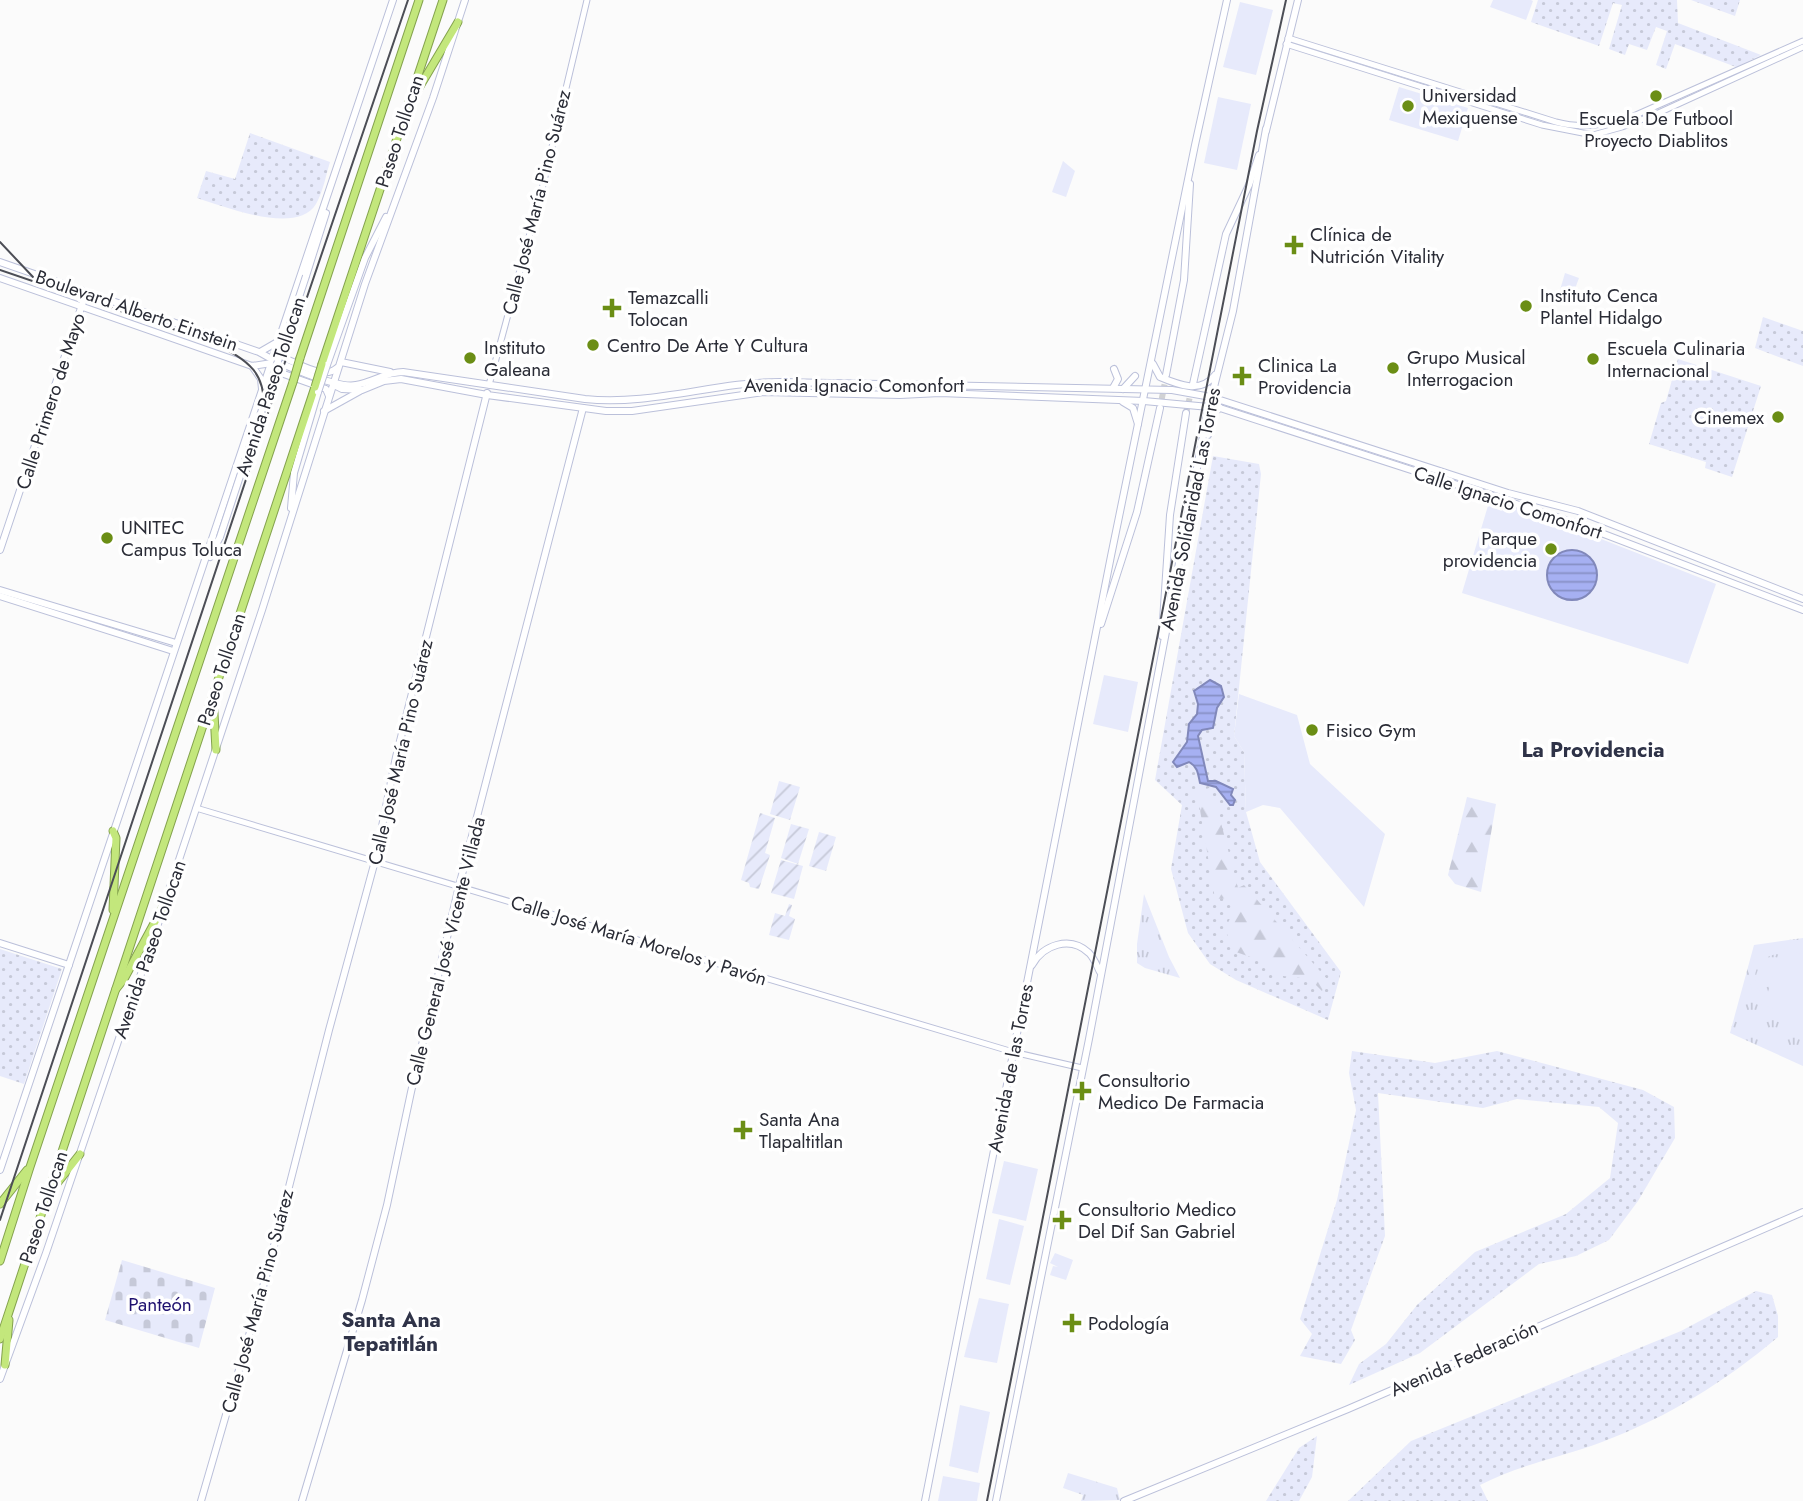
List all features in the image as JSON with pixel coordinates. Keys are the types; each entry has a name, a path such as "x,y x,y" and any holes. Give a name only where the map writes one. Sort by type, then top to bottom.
{"highway":[{"name":"Paseo Tollocan","path":"0,1261 419,0"},
{"name":"Paseo Tollocan","path":"0,1339 113,992 317,390 443,0"},
{"path":"408,105 458,22"},
{"path":"213,693 216,750"},
{"path":"112,921 116,838 113,831"},
{"path":"113,992 124,979 164,905"},
{"path":"46,1197 80,1154"},
{"path":"0,1204 30,1167"},
{"path":"5,1365 9,1307"}],"main road":[{"name":"Avenida Paseo Tollocan","path":"0,1170 393,0"},
{"name":"Avenida Paseo Tollocan","path":"0,1379 80,1154 216,750 365,284 465,0"},
{"path":"1096,635 1189,172 1227,0"},
{"name":"Avenida Solidaridad Las Torres","path":"1193,384 1226,234 1251,180 1298,0"},
{"name":"Avenida Solidaridad Las Torres","path":"1163,652 1209,406 1233,311 1266,129"},
{"path":"1166,375 1184,280 1191,198 1189,172"},
{"name":"Avenida Paseo Tollocan","path":"202,571 220,537 324,221 327,197"},
{"name":"Avenida Paseo Tollocan","path":"325,364 365,258 394,204"},
{"name":"Boulevard Alberto Einstein","path":"0,262 260,352 273,362"},
{"name":"Boulevard Alberto Einstein","path":"0,278 252,366 273,362"},
{"name":"Calle Primero de Mayo","path":"0,550 86,293"},
{"path":"260,352 279,341 286,359 325,373 334,372 340,363 391,372"},
{"path":"273,362 333,383"},
{"path":"1152,363 1160,377 1195,387 1204,386 1216,373"},
{"path":"252,366 261,379 263,393"},
{"path":"1112,389 1118,379 1115,369"},
{"name":"Avenida Ignacio Comonfort","path":"333,383 355,385 391,372 403,372 585,399 627,401 768,382 1172,390 1211,397"},
{"path":"266,382 282,373 326,389 329,398"},
{"path":"1123,389 1135,376"},
{"name":"Avenida Ignacio Comonfort","path":"333,383 342,389 362,390 384,381 401,379 583,410 632,411 764,391 900,395 940,393 1209,406"},
{"name":"Calle José María Pino Suárez","path":"201,1501 267,1273 331,1019 375,861 397,750 489,385"},
{"path":"1214,385 1218,395 1226,401"},
{"name":"Avenida Paseo Tollocan","path":"291,517 294,473 317,390"},
{"path":"324,411 362,390"},
{"name":"Calle Ignacio Comonfort","path":"1211,397 1508,493 1578,511 1803,599"},
{"name":"Calle General José Vicente Villada","path":"302,1501 362,1300 387,1205 459,886 585,399"},
{"path":"1118,401 1133,408 1138,425"},
{"name":"Calle Ignacio Comonfort","path":"1209,406 1575,523 1803,610"},
{"path":"1096,635 1110,602 1137,512 1160,408"},
{"path":"1201,453 1214,412 1220,408"},
{"name":"Avenida Solidaridad Las Torres","path":"1163,652 1170,515 1186,413"},
{"path":"0,590 175,647"},
{"path":"0,596 175,647"},
{"name":"Avenida de las Torres","path":"925,1501 1096,635"},
{"path":"996,1501 1163,652"},
{"path":"0,943 69,965"},
{"path":"1028,973 1044,950 1061,944 1078,946 1090,953 1101,974"},
{"name":"Avenida Federación","path":"1124,1501 1348,1409 1803,1212"}],"street":[{"name":"Calle José María Pino Suárez","path":"489,385 543,185 587,0"},
{"path":"1287,41 1480,101 1557,129 1593,135 1630,125 1803,41"},
{"path":"1748,69 1803,47"},
{"name":"Calle José María Morelos y Pavón","path":"196,808 1013,1052 1082,1068"}],"green space":[{"path":"1493,0 1533,1 1526,20 1490,7"},
{"path":"1538,0 1677,0 1678,23 1761,55 1736,67 1675,44 1666,69 1656,65 1667,31 1656,27 1647,50 1629,44 1625,55 1609,49 1622,5 1613,3 1599,46 1531,22"},
{"path":"1691,0 1740,0 1735,16"},
{"path":"1240,2 1273,10 1256,75 1223,67"},
{"path":"1399,87 1468,108 1458,141 1389,120"},
{"path":"1218,97 1251,104 1237,170 1204,163"},
{"path":"250,133 330,162 316,204 306,213 293,218 259,216 197,198 206,171 235,179"},
{"path":"1063,161 1075,171 1066,197 1052,192"},
{"path":"1565,273 1579,278 1569,305 1557,300"},
{"path":"1763,317 1803,331 1803,366 1755,348"},
{"path":"1678,359 1761,386 1732,477 1705,468 1706,462 1649,444 1661,403 1666,401"},
{"path":"1213,456 1259,464 1261,474 1234,736 1244,752 1246,812 1260,862 1341,972 1328,1020 1236,980 1210,964 1188,933 1171,869 1182,805 1155,780"},
{"name":"Parque providencia","path":"1490,499 1540,515 1716,584 1688,664 1462,593"},
{"path":"1104,675 1138,682 1128,732 1093,724"},
{"path":"1239,694 1297,715 1310,764 1385,834 1364,907 1280,808 1263,805 1246,812 1244,752 1234,736"},
{"path":"779,781 800,787 790,820 770,814"},
{"path":"1209,788 1215,800 1238,888 1244,885 1327,979 1322,991 1310,979 1283,976 1262,961 1233,951 1225,928 1236,908 1231,898 1215,899 1197,792"},
{"path":"1467,797 1496,804 1481,892 1455,884 1448,875"},
{"path":"760,813 775,818 765,853 770,855 759,889 750,887 749,883 741,880"},
{"path":"791,824 809,829 798,864 781,858"},
{"path":"819,832 836,837 826,871 809,866"},
{"path":"781,860 803,866 794,899 771,893"},
{"path":"1144,894 1169,957 1180,978 1137,963"},
{"path":"789,904 792,905 789,916 795,919 789,940 769,935 775,913 785,916"},
{"path":"1803,938 1803,1066 1730,1033 1754,945"},
{"path":"1778,947 1803,954 1803,1017 1749,1001 1751,994 1754,994 1749,978 1752,963 1769,949","holes":["1776,954 1780,955 1766,998 1757,986 1756,972 1762,961"]},
{"path":"0,949 62,969 24,1084 0,1076"},
{"path":"1352,1051 1435,1063 1497,1051 1643,1090 1674,1107 1675,1138 1638,1201 1609,1240 1576,1256 1539,1264 1420,1353 1349,1385 1359,1364 1386,1344 1417,1305 1475,1252 1566,1214 1610,1178 1618,1123 1599,1107 1517,1099 1483,1108 1378,1093 1385,1236 1351,1330 1355,1340 1341,1364 1300,1356 1312,1334 1300,1319 1337,1200 1356,1110 1349,1073"},
{"path":"1004,1161 1038,1169 1026,1221 992,1213"},
{"path":"999,1219 1024,1226 1010,1285 986,1279"},
{"path":"1055,1253 1073,1260 1066,1280 1050,1275 1053,1266 1058,1267 1050,1263"},
{"name":"Panteón","path":"122,1260 215,1288 199,1348 105,1320"},
{"path":"1756,1291 1772,1295 1778,1316 1778,1337 1716,1384 1650,1421 1602,1442 1480,1485 1488,1501 1348,1501 1411,1441 1681,1331"},
{"path":"979,1298 1009,1304 997,1363 964,1357"},
{"path":"960,1405 990,1412 978,1473 949,1466"},
{"path":"1317,1436 1312,1477 1299,1501 1266,1501 1299,1448"},
{"path":"1068,1473 1117,1488 1120,1500 1081,1501 1083,1495 1063,1488"},
{"path":"943,1476 980,1483 977,1501 938,1501"}],"water":[{"path":"1572,550 1590,557 1597,575 1590,593 1572,600 1554,593 1547,575 1554,557"},
{"path":"1210,680 1221,686 1224,697 1217,708 1213,728 1202,730 1198,736 1208,781 1216,781 1233,789 1233,805 1230,805 1216,787 1200,783 1192,764 1189,762 1177,767 1173,762 1187,742 1189,724 1197,714 1198,704 1194,691"}],"tunnel":[{"path":"1160,408 1166,377"},
{"path":"1186,413 1193,384"}],"railway":[{"path":"0,1220 408,0"},
{"path":"987,1501 1257,131 1286,0"},
{"path":"0,242 33,277"},
{"path":"0,270 226,349 246,362 259,378 264,415"}],"place":[{"name":"Escuela De Futbool Proyecto Diablitos","path":"1656,96"},
{"name":"Universidad Mexiquense","path":"1408,106"},
{"name":"Clínica de Nutrición Vitality","path":"1294,245"},
{"name":"Instituto Cenca Plantel Hidalgo","path":"1526,306"},
{"name":"Temazcalli Tolocan","path":"612,308"},
{"name":"Centro De Arte Y Cultura","path":"593,345"},
{"name":"Instituto Galeana","path":"470,358"},
{"name":"Escuela Culinaria Internacional","path":"1593,359"},
{"name":"Grupo Musical Interrogacion","path":"1393,368"},
{"name":"Clinica La Providencia","path":"1242,376"},
{"name":"Cinemex","path":"1778,417"},
{"name":"UNITEC Campus Toluca","path":"107,538"},
{"name":"Parque providencia","path":"1551,549"},
{"name":"Fisico Gym","path":"1312,730"},
{"name":"Consultorio Medico De Farmacia","path":"1082,1091"},
{"name":"Santa Ana Tlapaltitlan","path":"743,1130"},
{"name":"Consultorio Medico Del Dif San Gabriel","path":"1062,1220"},
{"name":"Podología","path":"1072,1323"}],"district":[{"name":"La Providencia","path":"1593,750"},
{"name":"Santa Ana Tepatitlán","path":"391,1332"}]}
